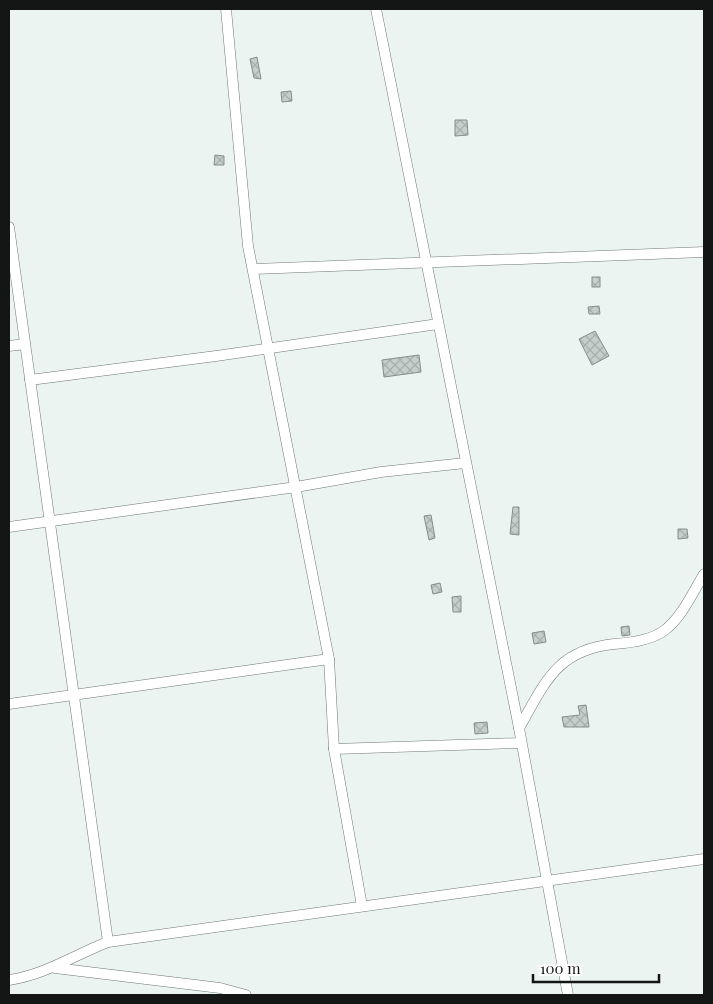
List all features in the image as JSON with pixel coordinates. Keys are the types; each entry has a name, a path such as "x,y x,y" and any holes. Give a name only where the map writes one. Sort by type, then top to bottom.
{"street":[{"path":"226,9 248,246 329,659 334,749 362,906"},
{"path":"376,9 519,728 520,743 568,995"},
{"path":"9,227 108,942"},
{"path":"253,269 704,252"},
{"path":"30,380 268,349 438,324"},
{"path":"9,346 25,344"},
{"path":"9,527 296,487 381,472 465,464"},
{"path":"519,728 541,689 557,667 574,654 596,646 644,639 663,632 673,623 704,574"},
{"path":"9,704 329,659"},
{"path":"334,749 520,743"},
{"path":"9,980 55,968 84,952 108,942 704,859"},
{"path":"55,968 220,988 246,995"}],"building":[{"path":"257,57 261,79 254,78 250,59"},
{"path":"291,91 292,101 282,102 281,92"},
{"path":"455,120 467,120 468,135 455,136"},
{"path":"215,155 224,156 224,165 214,165"},
{"path":"592,277 600,277 600,287 592,287"},
{"path":"599,306 600,314 589,314 588,307"},
{"path":"595,331 609,356 592,365 579,339"},
{"path":"419,355 421,372 384,377 382,360"},
{"path":"513,507 519,507 519,535 510,534"},
{"path":"431,515 435,538 429,540 424,516"},
{"path":"678,529 687,529 688,538 678,539"},
{"path":"440,583 442,592 433,594 431,585"},
{"path":"461,596 461,612 453,612 452,597"},
{"path":"629,626 630,635 622,636 621,627"},
{"path":"544,631 546,642 534,644 532,633"},
{"path":"586,705 589,727 564,727 562,717 580,715 578,706"},
{"path":"487,722 488,733 475,734 474,723"}]}
